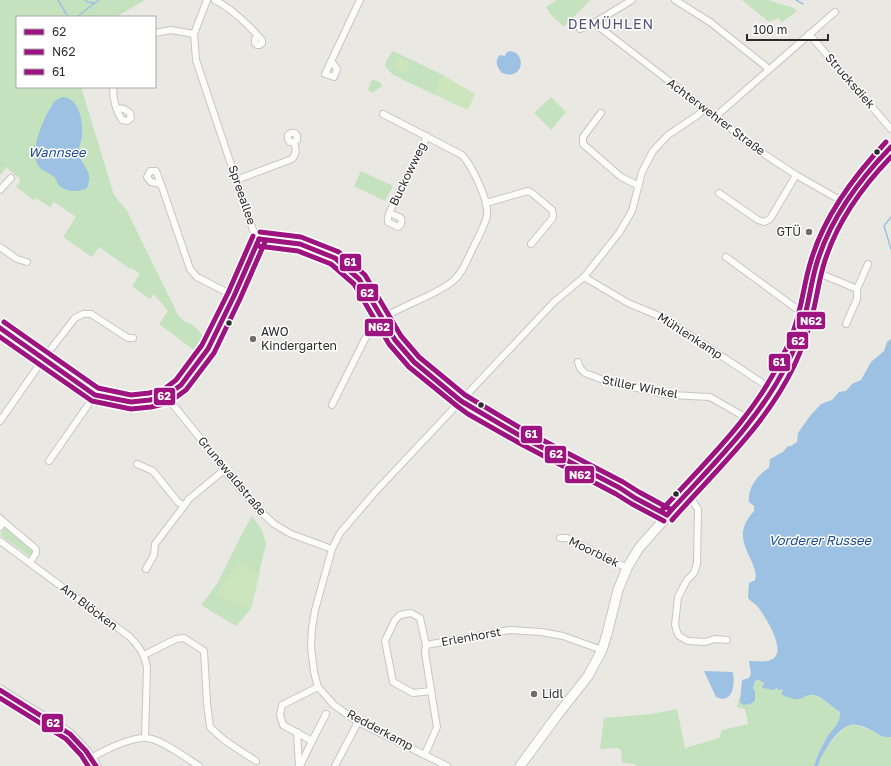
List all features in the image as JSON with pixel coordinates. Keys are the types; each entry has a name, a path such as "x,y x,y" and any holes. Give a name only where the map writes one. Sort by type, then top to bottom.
{"street":[{"name":"Spreeallee","path":"0,328 95,395 131,402 150,400 166,396 180,386 208,349 234,296 259,239 253,230 196,60 194,34 207,0"},
{"path":"215,0 232,10 253,29 258,37"},
{"path":"332,62 336,50 360,0"},
{"path":"580,29 594,23 632,0"},
{"path":"675,0 710,22 769,69"},
{"path":"714,117 835,12"},
{"name":"Achterwehrer Straße","path":"594,23 761,152 796,175 845,203"},
{"path":"156,33 171,30 194,34"},
{"name":"Strucksdiek","path":"809,34 891,128"},
{"path":"113,88 116,108"},
{"name":"Redderkamp","path":"447,766 358,722 334,705 318,687 314,672 311,647 312,628 323,579 332,549 340,533 350,521 554,302 584,276 619,233 632,211 642,172 648,159 660,142 698,116 704,109"},
{"path":"601,113 583,137 583,144 620,177 639,186"},
{"path":"332,405 369,330 383,318 454,280 462,271 484,223 487,213 486,203 470,165 465,158 457,151 383,114"},
{"name":"Buckowweg","path":"390,212 427,136"},
{"path":"236,180 292,159 297,150 294,142"},
{"path":"520,766 558,713 588,676 602,650 618,590 627,568 639,548 750,420 773,390 787,363 802,328 819,258 828,234 845,203 869,171 891,147"},
{"path":"719,193 758,220 764,222 770,219 796,175"},
{"path":"0,190 11,178"},
{"path":"161,184 190,269 197,277 234,296"},
{"path":"486,203 528,191 552,210 552,219 531,244"},
{"path":"259,239 300,244 335,258 359,279 395,340 409,356 461,401 524,438 620,488 667,515"},
{"path":"0,247 17,259 28,262"},
{"path":"726,257 805,314"},
{"path":"846,324 857,299 857,289 868,264"},
{"path":"815,273 857,289"},
{"name":"Mühlenkamp","path":"584,276 628,304 664,318 773,390"},
{"path":"0,421 44,358 75,318 89,313 124,336 132,338"},
{"name":"Stiller Winkel","path":"578,362 580,368 585,373 609,382 670,395 710,397 750,420"},
{"path":"48,461 95,395"},
{"name":"Grunewaldstraße","path":"166,396 217,459 224,470 257,508 274,524 291,534 332,549"},
{"path":"137,464 153,471 178,502 184,506"},
{"path":"146,569 154,555 155,544 184,506 224,470"},
{"path":"687,493 698,509 697,564 694,574 686,580 678,597 675,625 679,636 688,640 705,642 715,639 727,640"},
{"path":"1,522 36,549 36,553 30,563"},
{"name":"Moorblek","path":"560,538 567,538 627,568"},
{"name":"Am Blöcken","path":"0,541 130,637 144,654"},
{"path":"426,645 420,618 411,613 400,615 394,620 384,641 393,682 413,693 431,691"},
{"name":"Erlenhorst","path":"425,754 437,727 425,652 426,645 510,630 541,632 563,636 602,650"},
{"path":"145,738 147,675 144,654 176,639 184,638 204,651 207,703 210,727 212,731 256,762"},
{"path":"312,741 283,725 280,715 282,705 318,687"},
{"path":"0,690 70,734 80,743 94,762 115,746 145,738 163,745 199,766"},
{"path":"299,766 326,714"},
{"path":"334,766 358,722"},
{"path":"297,732 299,766"}],"green space":[{"path":"0,0 145,0 118,16 16,16 16,88 81,88 114,195 127,211 178,315 184,321 193,325 207,340 198,353 159,324 168,311 154,294 150,299 132,286 140,274 131,268 130,269 99,247 92,257 63,237 76,217 54,202 50,207 36,198 34,200 16,187 20,182 19,178 6,167 1,175"},
{"path":"557,0 590,0 564,27 550,14 546,7"},
{"path":"742,0 768,0 794,8 797,11 782,22 778,18 769,22"},
{"path":"393,51 443,75 433,94 393,75 385,66 386,61"},
{"path":"400,57 411,63 406,73 395,67"},
{"path":"443,75 475,94 468,110 433,94"},
{"path":"372,79 381,83 382,86 372,93 368,89"},
{"path":"551,97 566,112 551,130 534,113"},
{"path":"361,171 393,186 385,201 354,186"},
{"path":"252,516 262,530 266,544 250,610 236,626 201,605 217,584"},
{"path":"6,526 33,550 31,557 0,535"},
{"path":"239,564 260,573 251,609 232,602 217,592"},
{"path":"758,680 763,682 764,688 782,689 784,696 791,697 810,694 818,696 840,712 838,723 825,740 814,766 635,766 635,764 622,763 621,750 618,748 600,749 604,718 652,714 677,709 685,748 719,738 722,730 748,724 745,709 737,707 740,695 740,702 753,688 755,681"},
{"path":"849,725 863,727 882,736 891,737 891,766 818,766 830,743"}],"water":[{"path":"510,51 518,55 521,64 517,71 510,75 502,73 498,67 497,60 500,55 505,56 506,53"},
{"name":"Wannsee","path":"63,97 73,101 81,117 82,135 79,153 88,173 89,182 87,188 80,190 72,191 61,187 54,177 38,166 36,160 36,145 43,122 54,102"},
{"name":"Vorderer Russee","path":"891,339 891,737 882,736 864,727 850,725 840,731 826,749 818,766 814,766 825,740 838,723 840,712 817,696 809,695 797,699 789,698 781,694 783,691 782,689 780,690 776,688 774,690 763,688 763,682 758,680 755,681 753,688 755,692 755,701 750,704 743,705 740,702 742,680 749,678 751,674 749,661 769,661 774,658 777,653 776,640 773,632 757,606 748,598 749,583 755,580 756,575 744,542 743,530 745,524 754,511 754,506 749,502 750,492 757,478 769,468 770,459 783,452 788,446 791,446 797,442 798,433 821,404 832,400 839,392 846,391 852,384 861,380 871,362 884,351 887,342"},
{"path":"704,671 733,673 734,683 732,692 729,696 722,699 716,697"}],"waterway":[{"path":"58,0 67,16"},
{"path":"85,0 87,2 95,3 99,0"},
{"path":"796,0 803,4"},
{"path":"78,16 95,3"},
{"path":"891,217 884,226 891,249"}],"transit line":[{"name":"61","path":"662,510 743,420 770,380 792,334 810,264 823,230 840,198 862,169 886,142"},
{"name":"62","path":"667,515 748,425 775,385 790,359 799,337 806,313 816,266 829,233 856,187 891,147"},
{"name":"N62","path":"672,520 739,447 769,408 782,388 794,366 806,338 813,314 823,267 834,236 859,194 891,157"},
{"name":"61","path":"260,232 301,237 339,252 365,275 401,336 419,357 465,395 527,432 623,482 670,509"},
{"name":"61","path":"4,322 98,388 131,395 163,390 176,380 202,345 228,293 253,236"},
{"name":"62","path":"259,239 300,244 335,258 359,279 395,340 414,362 461,401 524,438 620,488 667,515"},
{"name":"62","path":"0,328 95,395 131,402 150,400 166,396 181,385 208,349 234,296 259,239"},
{"name":"N62","path":"0,337 92,401 131,409 151,407 168,403 186,390 214,353 265,242"},
{"name":"N62","path":"258,246 298,251 331,264 354,284 389,344 409,367 457,406 468,414 521,444 664,521"},
{"name":"62","path":"0,690 70,734 86,751 96,766"},
{"name":"N62","path":"0,698 66,739 81,755 88,766"}],"place":[{"name":"GTÜ","path":"809,232"},
{"name":"AWO Kindergarten","path":"253,339"},
{"name":"Lidl","path":"534,694"}],"district":[{"name":"DEMÜHLEN","path":"611,24"}]}
